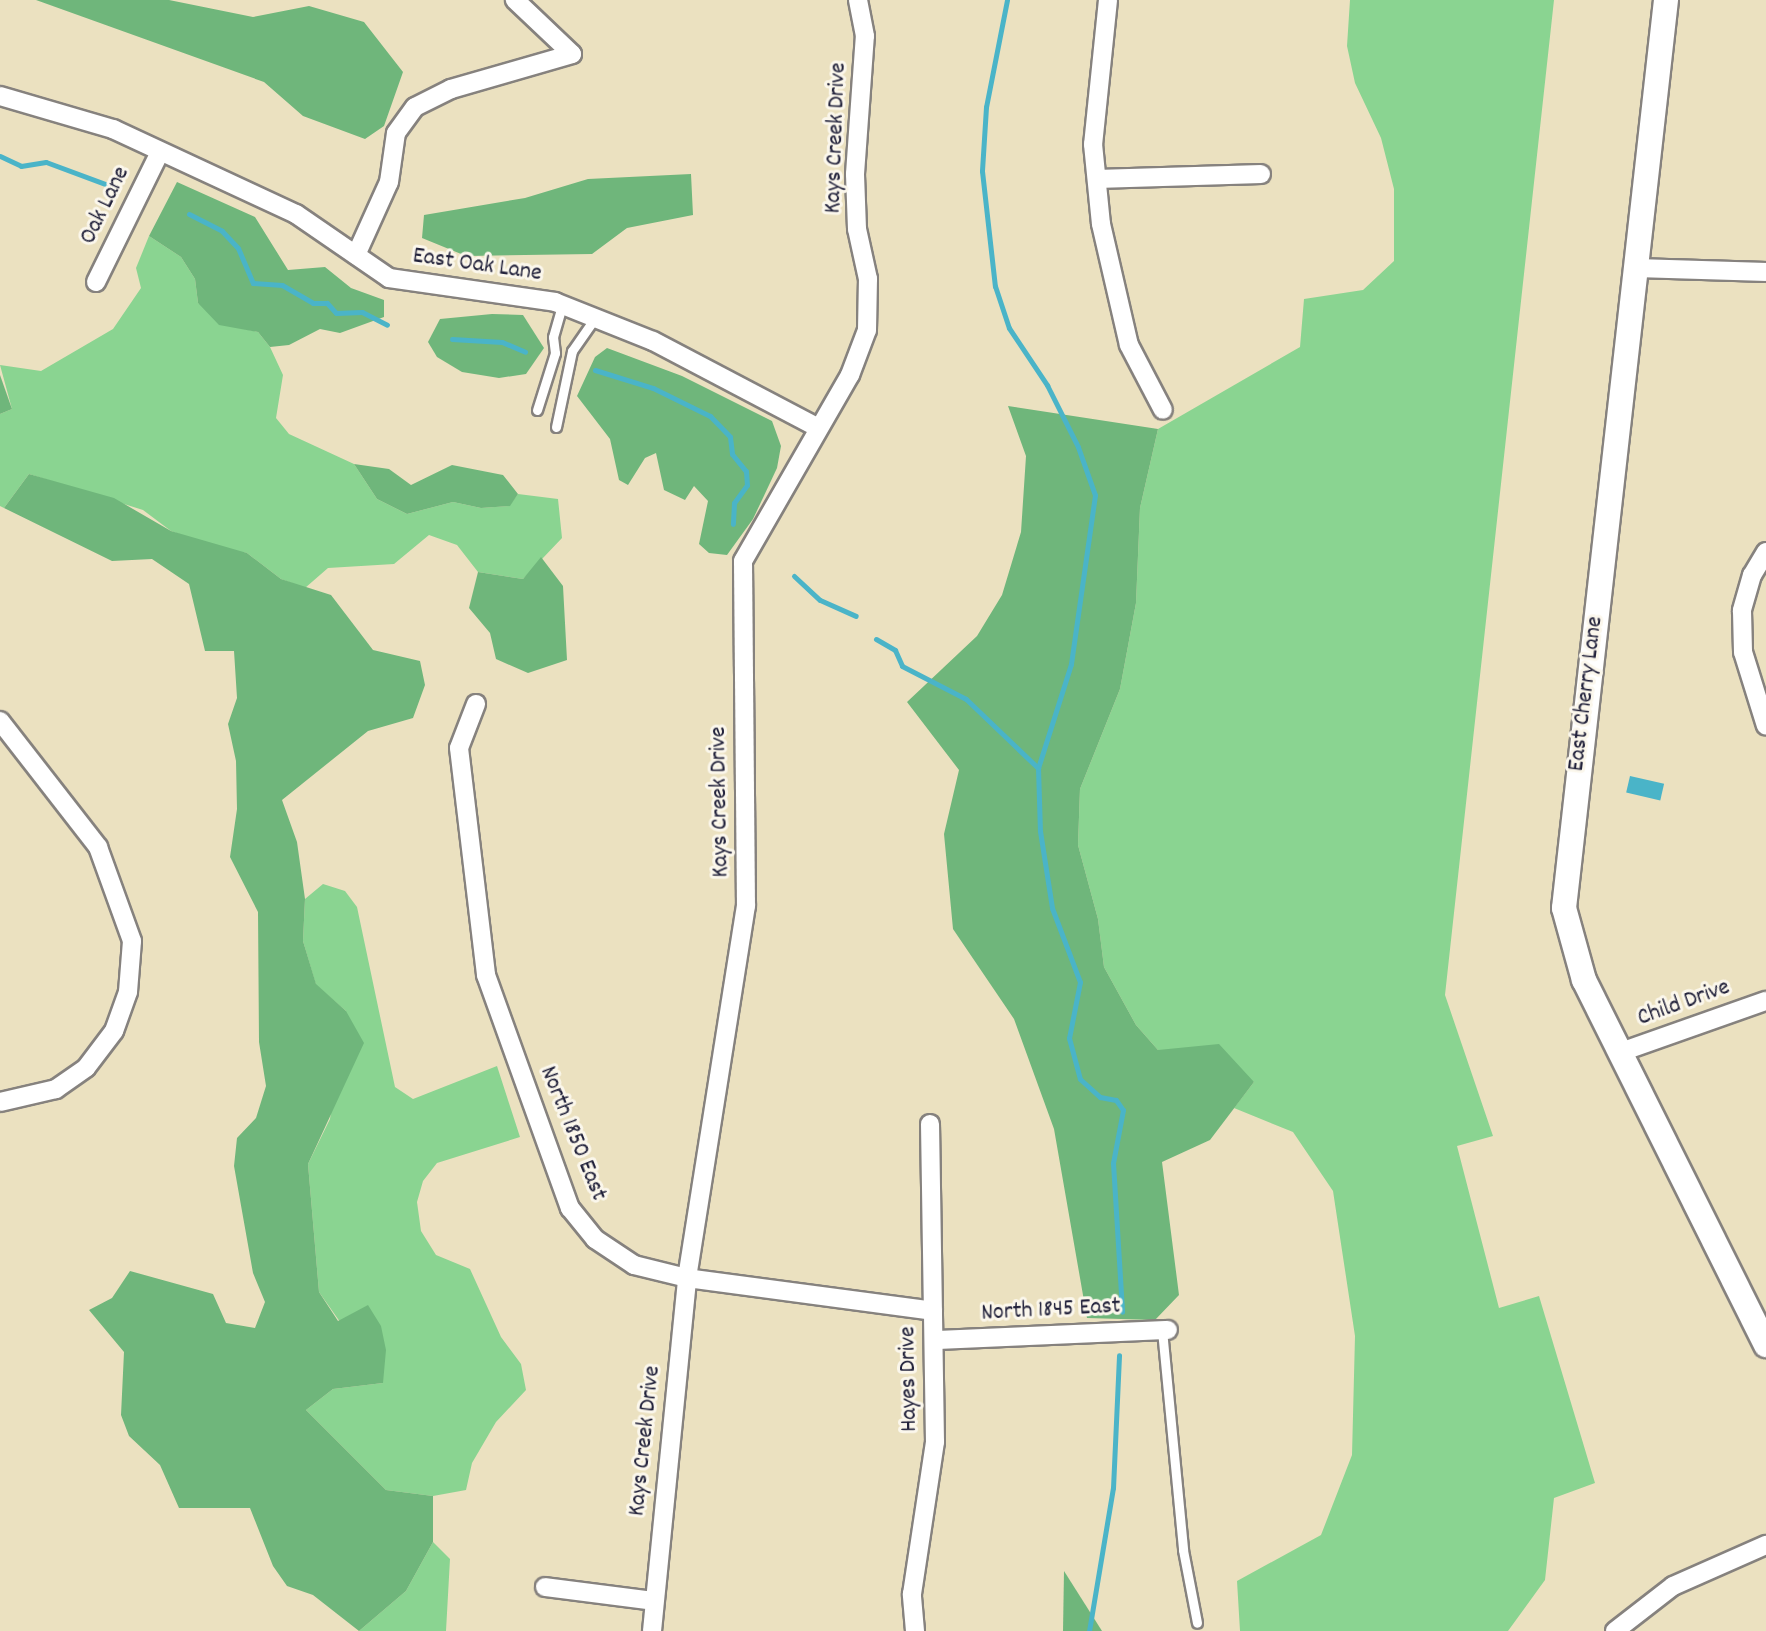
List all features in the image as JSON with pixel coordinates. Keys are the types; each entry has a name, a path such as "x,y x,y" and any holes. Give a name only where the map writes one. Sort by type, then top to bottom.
{"street":[{"path":"356,255 389,182 396,133 415,107 451,89 572,54 515,0"},
{"name":"Kays Creek Drive","path":"652,1631 687,1278 746,906 743,561 817,427 850,375 867,330 868,279 857,229 855,174 865,36 858,0"},
{"path":"1108,0 1093,144 1101,224 1129,345 1163,410"},
{"name":"East Cherry Lane","path":"1666,0 1564,908 1584,980 1766,1345"},
{"name":"East Oak Lane","path":"0,96 113,129 296,214 389,278 433,287 501,290 562,305 653,341 817,427"},
{"name":"Oak Lane","path":"96,282 160,152"},
{"path":"1097,179 1261,174"},
{"path":"1637,268 1766,272"},
{"path":"1766,552 1752,575 1742,611 1743,652 1766,726"},
{"name":"North 1850 East","path":"476,704 459,748 486,975 570,1208 595,1239 634,1265 687,1278 933,1311"},
{"path":"0,721 98,847 117,888 132,941 128,992 114,1031 86,1068 56,1089 0,1102"},
{"name":"Child Drive","path":"1618,1053 1766,1001"},
{"name":"Hayes Drive","path":"915,1631 912,1594 935,1442 930,1124"},
{"name":"North 1845 East","path":"935,1340 1165,1330"},
{"path":"1615,1631 1673,1586 1766,1545"},
{"path":"545,1587 654,1601"}],"lane":[{"path":"537,410 555,353 553,337 562,305"},
{"path":"556,427 572,351 595,318"},
{"path":"1165,1330 1183,1550 1197,1623"}],"green space":[{"path":"36,0 169,0 253,17 309,6 364,22 403,72 384,126 365,139 303,116 264,82"},
{"path":"1350,0 1554,0 1445,995 1493,1136 1457,1146 1499,1308 1539,1296 1595,1483 1554,1498 1545,1580 1508,1631 1240,1631 1237,1581 1321,1535 1352,1455 1355,1336 1333,1191 1293,1132 1234,1108 1254,1082 1158,1050 1136,1025 1104,967 1098,919 1078,845 1080,789 1120,689 1136,603 1140,508 1158,429 1300,347 1304,299 1363,290 1394,261 1394,189 1381,138 1355,83 1347,46"},
{"path":"691,174 693,215 627,228 592,254 466,256 422,238 424,215 525,198 588,179"},
{"path":"177,182 255,217 288,270 325,267 351,288 384,300 384,317 340,333 320,329 289,345 270,347 258,332 219,325 198,303 195,279 181,257 149,236"},
{"path":"149,236 181,257 195,279 198,303 240,328 258,332 270,347 283,375 276,418 289,434 354,464 377,499 407,514 453,502 481,508 509,506 518,494 558,499 562,538 523,579 478,572 457,545 429,535 394,564 328,568 305,588 281,579 247,553 217,548 171,531 143,510 29,474 4,508 0,506 0,414 12,409 0,365 41,371 113,329 141,288 136,268"},
{"path":"492,314 523,315 544,348 526,374 499,378 462,372 437,357 428,342 440,319"},
{"path":"607,348 682,376 772,421 781,446 777,468 753,519 727,555 709,553 699,544 708,501 694,486 685,500 664,490 656,453 645,458 628,485 619,480 610,439 577,396 595,357"},
{"path":"0,375 12,409 0,414"},
{"path":"1008,406 1158,429 1140,508 1136,603 1120,689 1080,789 1078,845 1098,919 1104,967 1136,1025 1158,1050 1219,1044 1254,1082 1210,1140 1162,1162 1179,1295 1155,1320 1087,1318 1054,1129 1014,1019 953,929 944,834 959,770 907,702 977,636 1002,595 1021,532 1026,456"},
{"path":"354,464 389,469 411,485 452,465 503,475 518,494 510,506 481,508 453,502 407,514 377,499"},
{"path":"29,474 114,498 171,531 247,553 281,579 331,595 373,650 420,661 425,685 413,718 368,731 282,800 297,842 305,899 303,941 316,984 346,1011 364,1043 308,1164 319,1292 338,1321 368,1305 381,1326 386,1350 383,1383 333,1389 306,1410 386,1490 433,1496 433,1542 406,1591 359,1631 313,1595 287,1586 273,1566 250,1508 179,1508 160,1465 129,1436 121,1415 124,1352 89,1310 112,1298 130,1271 213,1294 226,1323 255,1328 265,1302 253,1273 234,1166 237,1138 256,1118 266,1086 259,1042 258,912 230,857 237,809 236,761 228,724 237,698 234,651 205,651 189,584 152,559 112,561 4,508"},
{"path":"541,557 563,586 567,660 528,673 496,659 490,633 469,608 478,572 523,579"},
{"path":"323,884 345,891 357,907 395,1087 413,1099 497,1066 520,1137 437,1163 423,1181 417,1202 421,1231 436,1255 470,1269 501,1337 521,1364 526,1390 496,1422 472,1463 466,1490 433,1496 386,1490 306,1410 333,1389 383,1383 319,1292 308,1164 330,1119 346,1011 316,985 303,941 305,899"},
{"path":"433,1542 450,1559 446,1631 359,1631 406,1591"},
{"path":"1064,1571 1102,1631 1063,1631"}],"water":[{"path":"1630,776 1664,784 1660,800 1626,793"}],"waterway":[{"path":"1007,0 986,107 982,171 995,286 1009,328 1047,385 1078,447 1095,495 1071,664 1038,768 1040,831 1052,908 1080,982 1069,1038 1080,1079 1100,1097 1116,1100 1123,1110 1113,1163 1122,1312"},
{"path":"0,156 21,166 46,162 116,188"},
{"path":"189,214 222,231 238,248 253,283 282,285 313,303 327,303 336,313 362,312 387,325"},
{"path":"452,339 502,342 525,352"},
{"path":"595,370 653,388 710,416 730,437 732,454 746,471 747,485 734,503 733,524"},
{"path":"794,576 820,600 856,616"},
{"path":"876,639 895,650 902,666 966,699 1038,768"},
{"path":"1089,1631 1113,1488 1119,1355"}]}
